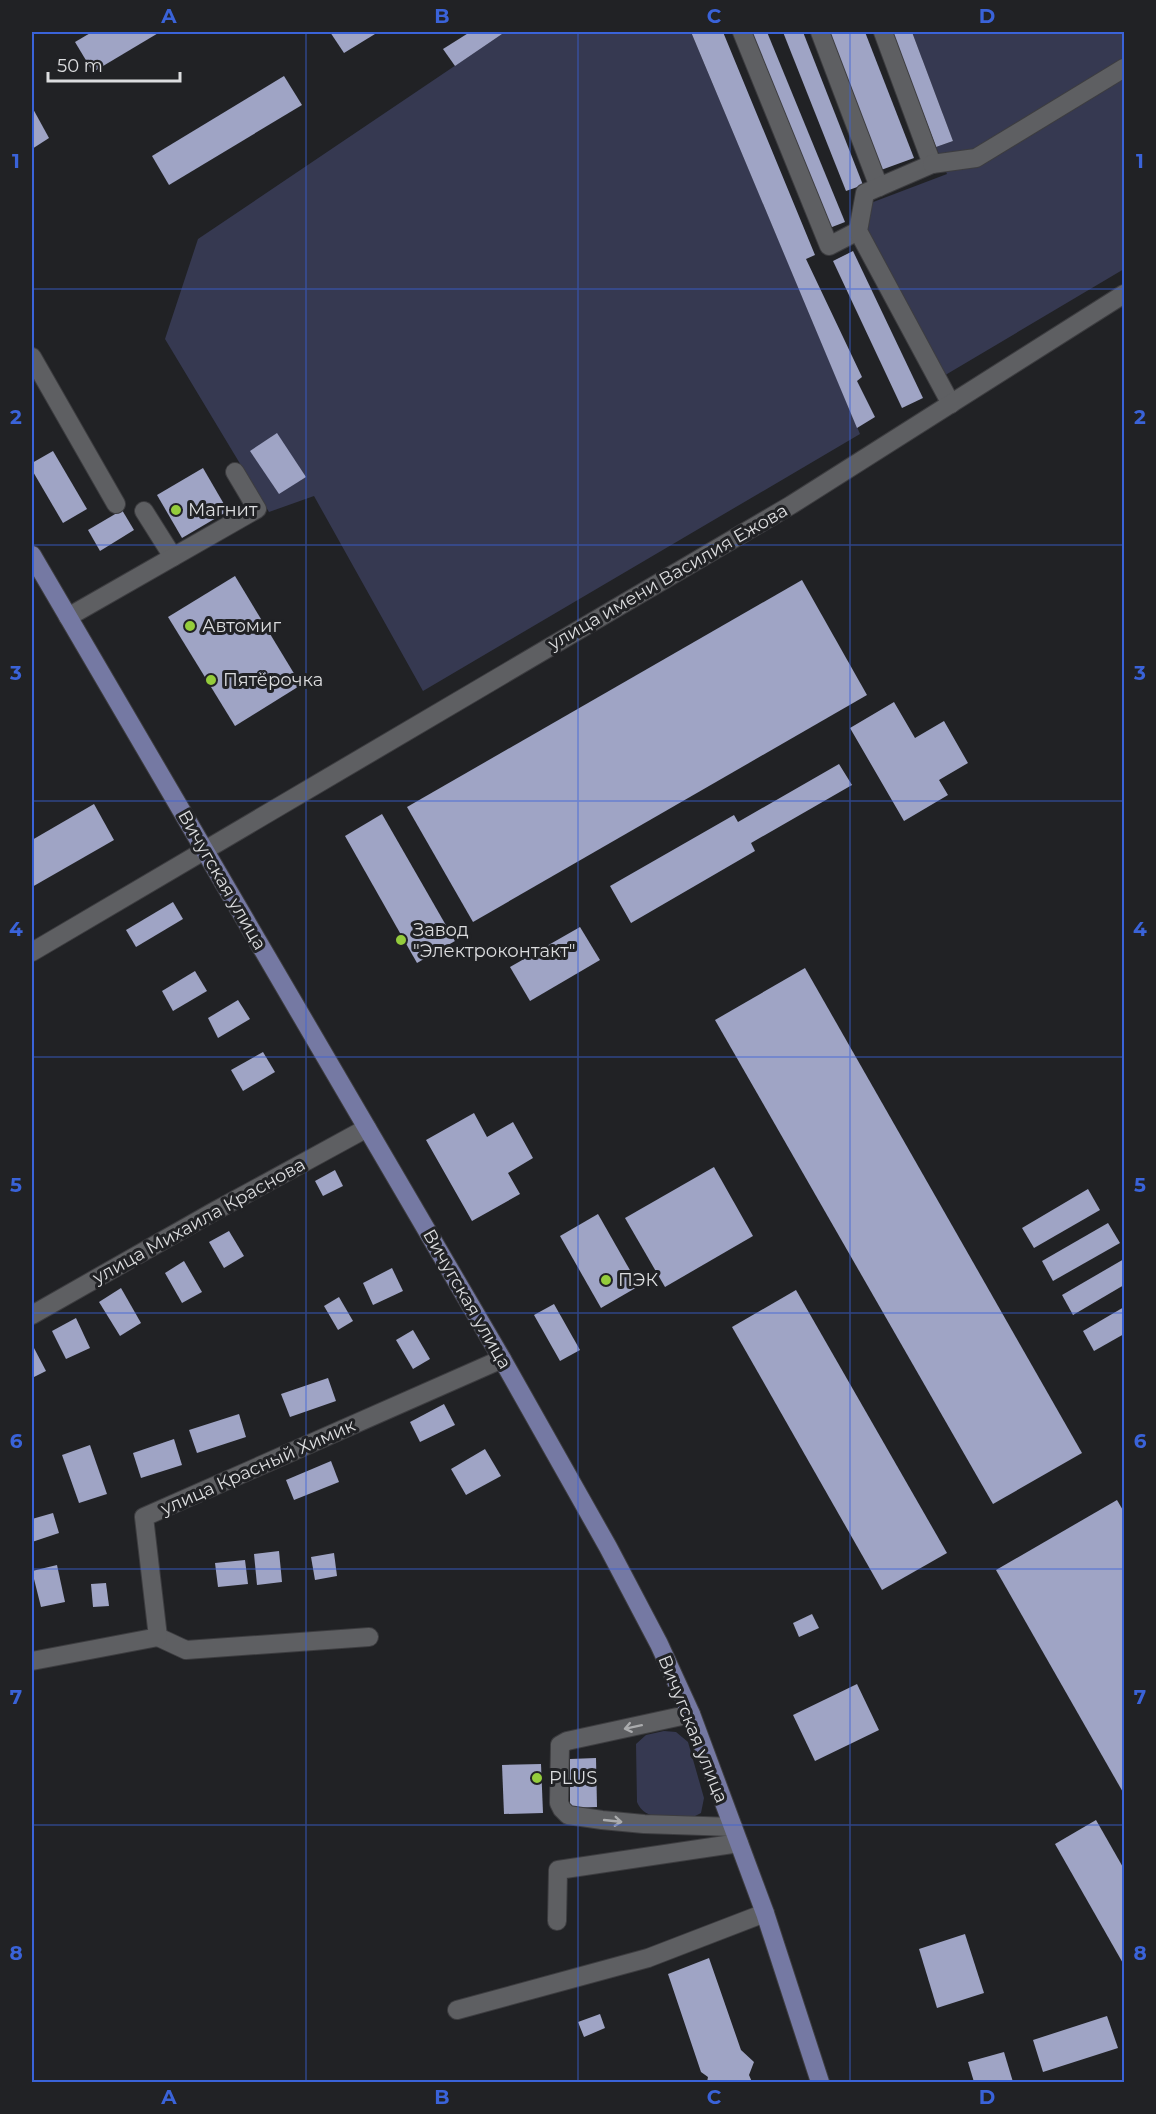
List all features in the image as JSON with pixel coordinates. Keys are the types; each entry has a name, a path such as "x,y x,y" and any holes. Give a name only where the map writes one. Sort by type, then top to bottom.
{"main road":[{"name":"Вичугская улица","path":"32,555 502,1359 608,1547 659,1644 691,1714 765,1913 820,2082"}],"street":[{"path":"742,32 829,246 858,231"},
{"path":"820,32 879,187"},
{"path":"883,32 932,164"},
{"path":"951,404 858,231 865,193 932,164 976,158 1125,68"},
{"name":"улица имени Василия Ежова","path":"32,952 790,505 1125,294"},
{"path":"32,357 116,504"},
{"path":"68,617 257,509 235,472"},
{"path":"144,511 173,557"},
{"name":"улица Михаила Краснова","path":"32,1315 367,1128"},
{"name":"улица Красный Химик","path":"158,1637 144,1517 502,1359"},
{"path":"32,1661 158,1637 186,1650 369,1637"},
{"path":"691,1714 560,1744 559,1803 568,1815 736,1835"},
{"path":"557,1922 558,1870 736,1835"},
{"path":"457,2010 648,1958 765,1913"}],"shaded area":[{"path":"505,32 691,32 860,434 423,691 314,496 269,512 165,339 198,239"},
{"path":"912,32 1124,32 1124,269 942,377 861,220 868,204 947,174 936,147 953,141"},
{"path":"664,1731 676,1732 688,1742 704,1798 701,1813 695,1816 654,1816 641,1809 637,1802 636,1744 646,1735"}],"building":[{"path":"92,32 160,32 93,72 75,42"},
{"path":"330,32 374,32 375,34 344,53"},
{"path":"470,32 505,32 455,66 443,49"},
{"path":"691,32 723,32 815,255 806,259 862,377 857,381 875,417 857,428"},
{"path":"747,32 767,32 845,222 827,229"},
{"path":"783,32 803,32 863,185 846,191"},
{"path":"828,32 865,32 914,158 881,170"},
{"path":"892,32 912,32 953,141 936,147"},
{"path":"284,76 302,105 169,185 152,156"},
{"path":"32,107 49,138 32,149"},
{"path":"853,251 923,398 902,408 833,261"},
{"path":"277,433 306,477 279,494 250,451"},
{"path":"53,451 87,509 63,523 32,470 32,463"},
{"path":"203,468 228,511 182,538 157,495"},
{"path":"122,510 134,530 100,551 88,530"},
{"path":"235,576 301,685 235,726 168,617"},
{"path":"802,580 867,695 473,922 407,807"},
{"path":"894,702 915,738 944,721 968,763 939,780 948,795 904,821 850,728"},
{"path":"839,764 852,785 751,843 755,851 631,923 610,886 734,815 738,822"},
{"path":"94,804 114,840 32,887 32,840"},
{"path":"382,814 455,941 417,963 345,836"},
{"path":"173,902 183,919 136,947 126,930"},
{"path":"580,927 600,960 530,1001 510,967"},
{"path":"805,968 1082,1453 993,1504 715,1020"},
{"path":"195,971 207,991 173,1011 162,991"},
{"path":"238,1000 250,1019 218,1038 208,1018"},
{"path":"263,1052 275,1072 243,1091 231,1070"},
{"path":"474,1113 487,1137 513,1122 533,1158 508,1173 520,1194 472,1221 426,1140"},
{"path":"714,1167 753,1236 665,1287 625,1218"},
{"path":"335,1170 343,1186 323,1196 315,1181"},
{"path":"1088,1189 1100,1210 1034,1248 1022,1228"},
{"path":"598,1214 639,1286 601,1308 560,1236"},
{"path":"1108,1223 1120,1243 1053,1281 1042,1261"},
{"path":"229,1231 244,1256 224,1268 209,1242"},
{"path":"1124,1259 1124,1285 1073,1315 1062,1295"},
{"path":"184,1261 202,1292 182,1303 165,1273"},
{"path":"392,1268 403,1291 373,1305 363,1283"},
{"path":"121,1288 141,1323 120,1336 99,1302"},
{"path":"796,1290 947,1553 882,1590 732,1327"},
{"path":"339,1297 353,1321 338,1330 324,1306"},
{"path":"554,1304 580,1350 560,1361 534,1315"},
{"path":"1124,1307 1124,1334 1094,1351 1083,1331"},
{"path":"76,1318 90,1348 66,1359 52,1331"},
{"path":"413,1330 430,1359 413,1369 396,1340"},
{"path":"34,1348 46,1371 32,1378 32,1349"},
{"path":"328,1378 336,1401 290,1417 281,1394"},
{"path":"444,1404 455,1425 420,1442 410,1422"},
{"path":"239,1414 246,1437 197,1453 189,1430"},
{"path":"174,1439 182,1465 141,1478 133,1453"},
{"path":"90,1445 107,1494 79,1503 62,1455"},
{"path":"485,1449 501,1476 466,1495 451,1469"},
{"path":"331,1461 339,1482 294,1500 286,1480"},
{"path":"1117,1500 1124,1512 1124,1794 996,1570"},
{"path":"53,1513 59,1533 32,1542 32,1519"},
{"path":"279,1551 282,1582 257,1585 254,1554"},
{"path":"334,1553 337,1576 315,1580 311,1557"},
{"path":"245,1560 248,1584 218,1587 215,1563"},
{"path":"57,1565 65,1602 41,1607 32,1571"},
{"path":"106,1583 109,1606 93,1607 91,1584"},
{"path":"812,1614 819,1628 799,1637 793,1623"},
{"path":"857,1684 879,1730 815,1761 793,1715"},
{"path":"596,1758 597,1807 570,1808 570,1759"},
{"path":"541,1764 543,1813 504,1814 502,1765"},
{"path":"1096,1820 1124,1869 1124,1965 1055,1844"},
{"path":"965,1934 984,1993 937,2008 919,1949"},
{"path":"709,1958 741,2050 754,2062 749,2075 752,2082 707,2082 708,2077 701,2072 668,1974"},
{"path":"600,2014 605,2028 584,2037 578,2022"},
{"path":"1107,2016 1118,2048 1043,2072 1033,2040"},
{"path":"1004,2052 1013,2082 974,2082 968,2062"}],"place":[{"name":"Магнит","path":"176,510"},
{"name":"Автомиг","path":"190,626"},
{"name":"Пятёрочка","path":"211,680"},
{"name":"Завод \"Электроконтакт\"","path":"401,940"},
{"name":"ПЭК","path":"606,1280"},
{"name":"PLUS","path":"537,1778"}]}
